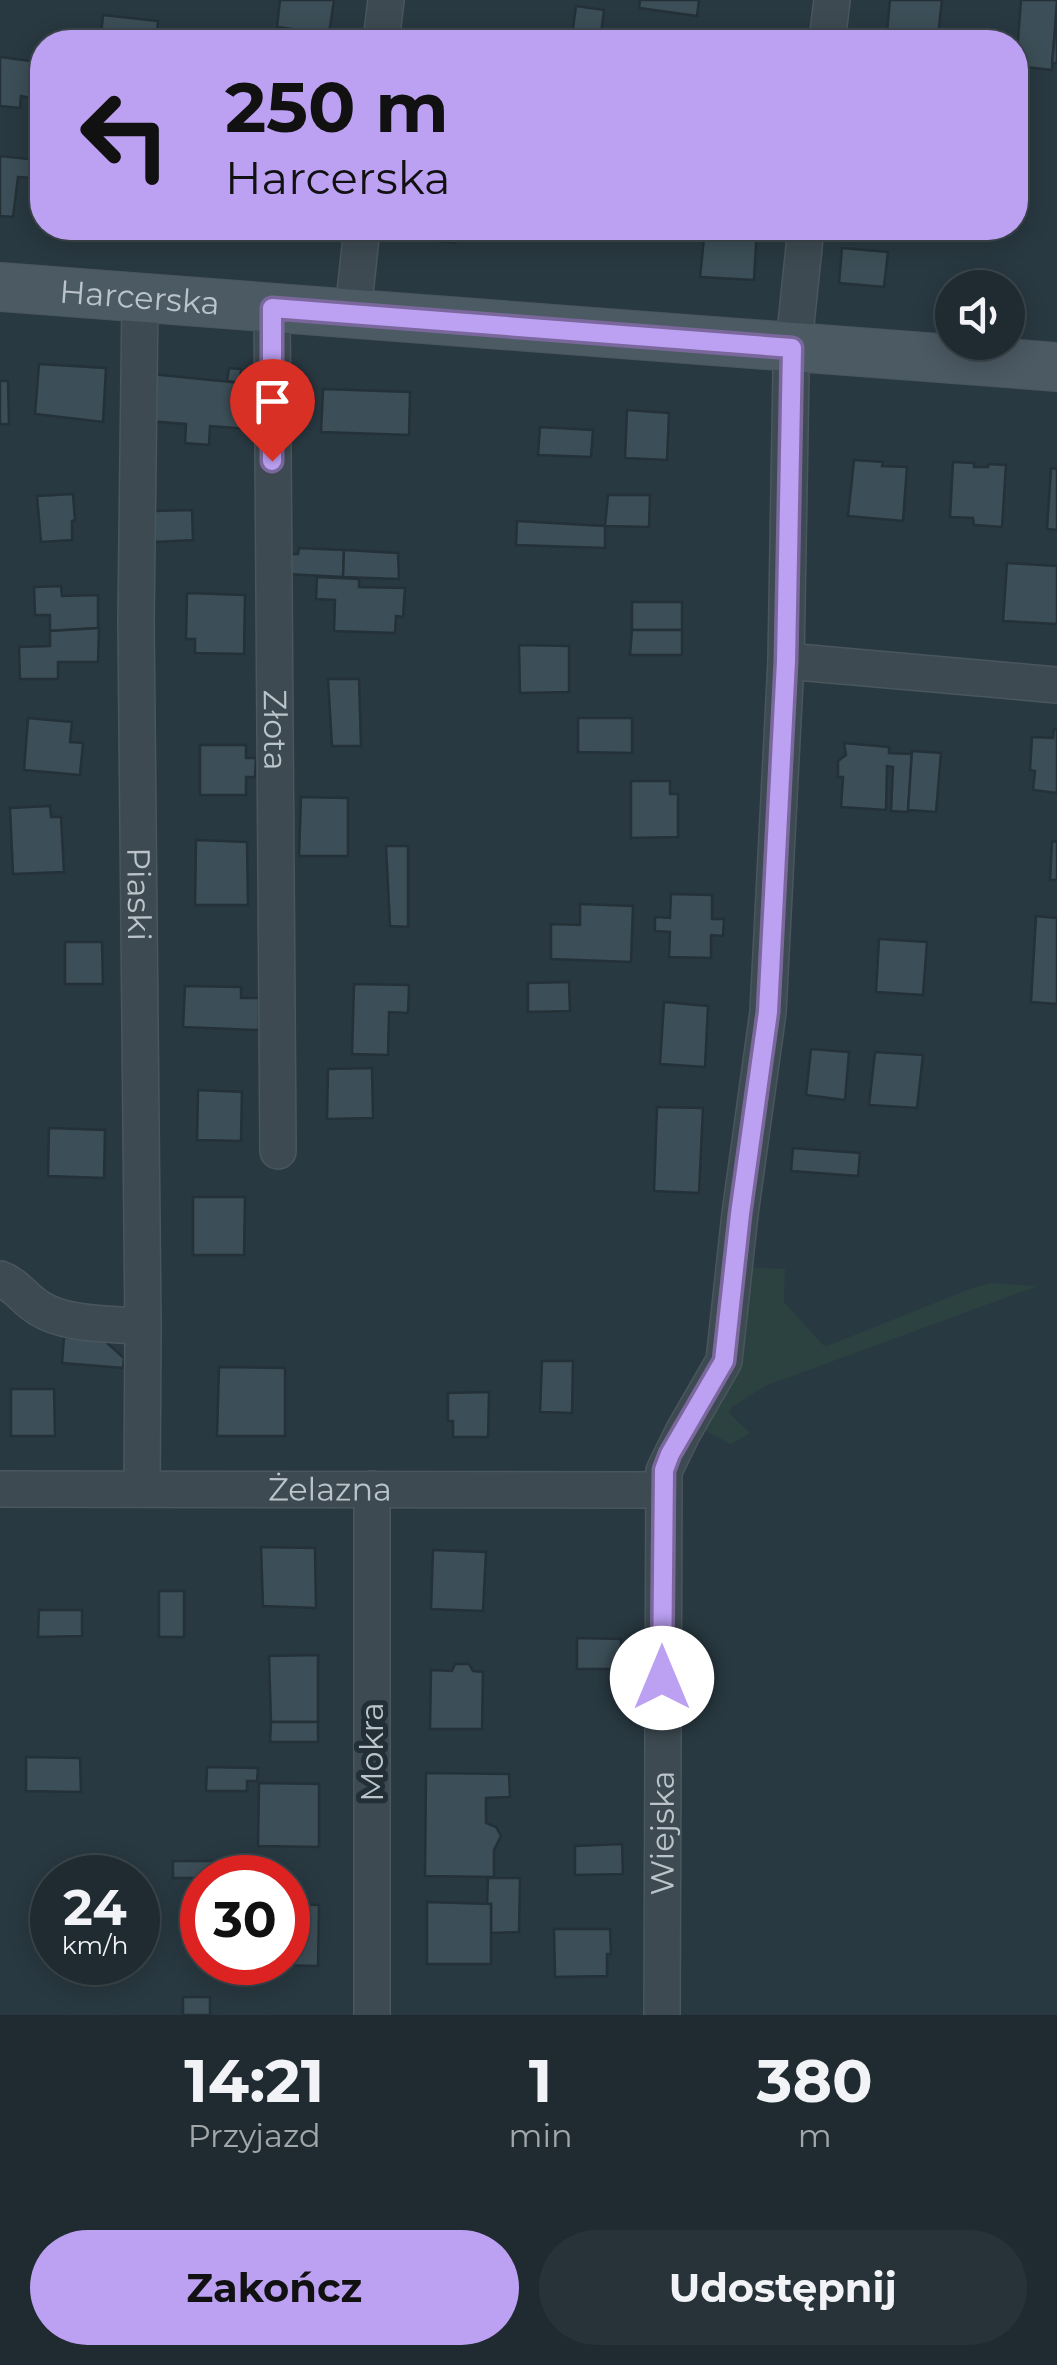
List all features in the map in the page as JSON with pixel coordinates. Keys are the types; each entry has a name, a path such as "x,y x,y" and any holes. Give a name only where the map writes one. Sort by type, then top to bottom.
{"street":[{"path":"383,30 386,0"},
{"path":"828,30 832,0"},
{"path":"353,312 361,240"},
{"name":"Wiejska","path":"662,2015 662,1490 670,1454 724,1361 768,1012 786,661 792,348 805,240"},
{"name":"Harcerska","path":"0,286 1057,367"},
{"name":"Piaski","path":"140,298 136,621 142,1489"},
{"name":"Złota","path":"272,308 278,1151"},
{"path":"786,661 1057,685"},
{"path":"0,1279 12,1283 39,1308 66,1319 143,1327"},
{"name":"Żelazna","path":"0,1489 662,1490"},
{"name":"Mokra","path":"372,1490 372,2015"}],"green space":[{"path":"747,1267 785,1269 784,1302 827,1346 972,1288 990,1283 1038,1286 765,1386 732,1407 729,1413 750,1433 731,1444 697,1427"}],"building":[{"path":"280,0 334,0 330,30 277,27"},
{"path":"640,0 699,0 697,16 639,8"},
{"path":"890,0 942,0 939,30 887,30"},
{"path":"1021,0 1057,0 1052,70 1028,67 1028,30 1019,30"},
{"path":"576,6 604,10 602,30 573,30"},
{"path":"1057,12 1057,63 1052,63"},
{"path":"103,15 158,21 157,30 101,30"},
{"path":"0,57 30,61 30,98 21,96 20,108 0,106"},
{"path":"0,156 30,159 30,178 18,177 13,217 0,216"},
{"path":"704,240 756,240 754,280 700,277"},
{"path":"842,248 888,252 884,287 839,283"},
{"path":"39,364 106,368 103,422 35,414"},
{"path":"229,368 241,369 240,383 227,381"},
{"path":"151,374 251,384 248,429 210,426 209,445 185,443 186,424 147,421"},
{"path":"0,381 8,381 9,424 0,424"},
{"path":"323,389 410,392 409,435 321,432"},
{"path":"627,410 669,413 667,460 625,458"},
{"path":"540,427 593,430 591,457 538,455"},
{"path":"854,460 907,467 903,521 848,516"},
{"path":"953,462 974,463 974,467 1006,465 1002,527 974,525 973,518 950,517"},
{"path":"1051,468 1057,469 1057,530 1047,529"},
{"path":"73,494 72,540 41,542 37,496"},
{"path":"608,495 650,495 649,527 605,526"},
{"path":"192,510 193,540 155,542 154,511"},
{"path":"517,521 605,526 605,548 516,545"},
{"path":"299,548 344,550 343,577 286,574 286,554 298,554"},
{"path":"344,550 398,553 399,579 343,577"},
{"path":"1007,563 1057,566 1057,624 1003,621"},
{"path":"317,577 359,579 359,587 405,588 403,617 396,616 395,633 334,631 335,600 316,599"},
{"path":"61,586 62,596 98,595 98,628 50,631 50,615 35,615 34,587"},
{"path":"187,593 245,595 244,654 195,653 195,639 186,639"},
{"path":"632,602 682,602 682,630 632,630"},
{"path":"99,628 98,662 58,662 58,679 20,679 19,647 50,646 50,631"},
{"path":"632,630 682,630 682,655 630,655"},
{"path":"519,645 569,646 569,692 520,693"},
{"path":"328,679 359,679 361,746 332,746"},
{"path":"28,718 72,722 70,742 83,743 80,775 24,770"},
{"path":"578,718 632,718 632,753 578,752"},
{"path":"1054,729 1057,793 1033,790 1032,737 1053,738"},
{"path":"844,743 889,747 889,753 912,754 908,812 891,811 893,767 887,766 886,810 841,807 843,777 838,777 838,761 846,755"},
{"path":"200,745 246,745 246,758 256,758 255,777 246,777 246,795 200,795"},
{"path":"912,751 941,753 936,812 908,810"},
{"path":"631,781 670,781 670,794 678,794 678,837 631,838"},
{"path":"301,797 348,798 348,856 299,856"},
{"path":"50,806 51,817 61,817 64,872 13,874 10,808"},
{"path":"196,840 247,842 248,905 195,905"},
{"path":"1052,841 1057,842 1057,880 1050,880"},
{"path":"386,846 408,846 408,927 390,926"},
{"path":"671,894 712,895 712,919 724,919 723,936 711,935 711,958 669,957 670,932 655,931 655,917 670,918"},
{"path":"580,904 633,906 631,962 551,959 551,924 580,925"},
{"path":"1036,916 1057,918 1057,1004 1031,1002"},
{"path":"879,939 927,942 923,995 876,992"},
{"path":"65,942 102,942 103,984 65,984"},
{"path":"569,982 570,1011 528,1012 528,983"},
{"path":"354,984 409,985 408,1013 389,1012 388,1055 352,1054"},
{"path":"185,986 241,987 241,998 259,998 259,1030 183,1027"},
{"path":"664,1002 708,1006 705,1067 660,1064"},
{"path":"811,1049 849,1052 845,1100 806,1095"},
{"path":"875,1052 923,1055 917,1108 869,1105"},
{"path":"372,1068 373,1118 327,1119 328,1069"},
{"path":"198,1090 242,1092 241,1141 197,1140"},
{"path":"657,1107 703,1108 699,1193 654,1191"},
{"path":"49,1128 105,1130 104,1178 48,1176"},
{"path":"793,1148 860,1153 858,1176 791,1171"},
{"path":"193,1197 245,1197 244,1255 193,1255"},
{"path":"64,1337 105,1341 124,1358 123,1368 62,1363"},
{"path":"542,1361 573,1361 572,1413 540,1412"},
{"path":"219,1367 285,1368 285,1436 217,1436"},
{"path":"11,1389 54,1389 55,1436 11,1436"},
{"path":"489,1392 488,1437 453,1437 453,1421 448,1421 448,1393"},
{"path":"261,1547 315,1548 316,1608 263,1606"},
{"path":"433,1550 486,1552 483,1611 431,1609"},
{"path":"159,1591 184,1591 184,1637 159,1637"},
{"path":"39,1610 82,1610 82,1636 38,1637"},
{"path":"577,1638 621,1639 621,1669 577,1669"},
{"path":"318,1655 318,1722 271,1722 269,1656"},
{"path":"455,1664 469,1664 473,1671 483,1672 482,1729 430,1729 431,1670 452,1671"},
{"path":"271,1722 318,1722 318,1742 270,1742"},
{"path":"26,1757 80,1758 81,1792 26,1791"},
{"path":"207,1767 258,1768 257,1781 247,1781 247,1791 206,1791"},
{"path":"426,1773 509,1774 510,1797 486,1798 486,1823 496,1827 501,1836 494,1850 494,1877 425,1876"},
{"path":"259,1783 319,1784 319,1847 258,1846"},
{"path":"622,1844 623,1874 575,1875 575,1846"},
{"path":"173,1861 180,1861 180,1878 173,1878"},
{"path":"488,1878 520,1878 519,1932 491,1933"},
{"path":"427,1902 491,1904 491,1964 427,1964"},
{"path":"310,1905 319,1905 318,1966 310,1966"},
{"path":"554,1929 610,1929 607,1976 555,1977"},
{"path":"183,1997 210,1997 210,2015 183,2015"}],"route":[{"path":"272,461 272,308 792,348 786,661 768,1012 724,1361 664,1470 662,1678"}]}
